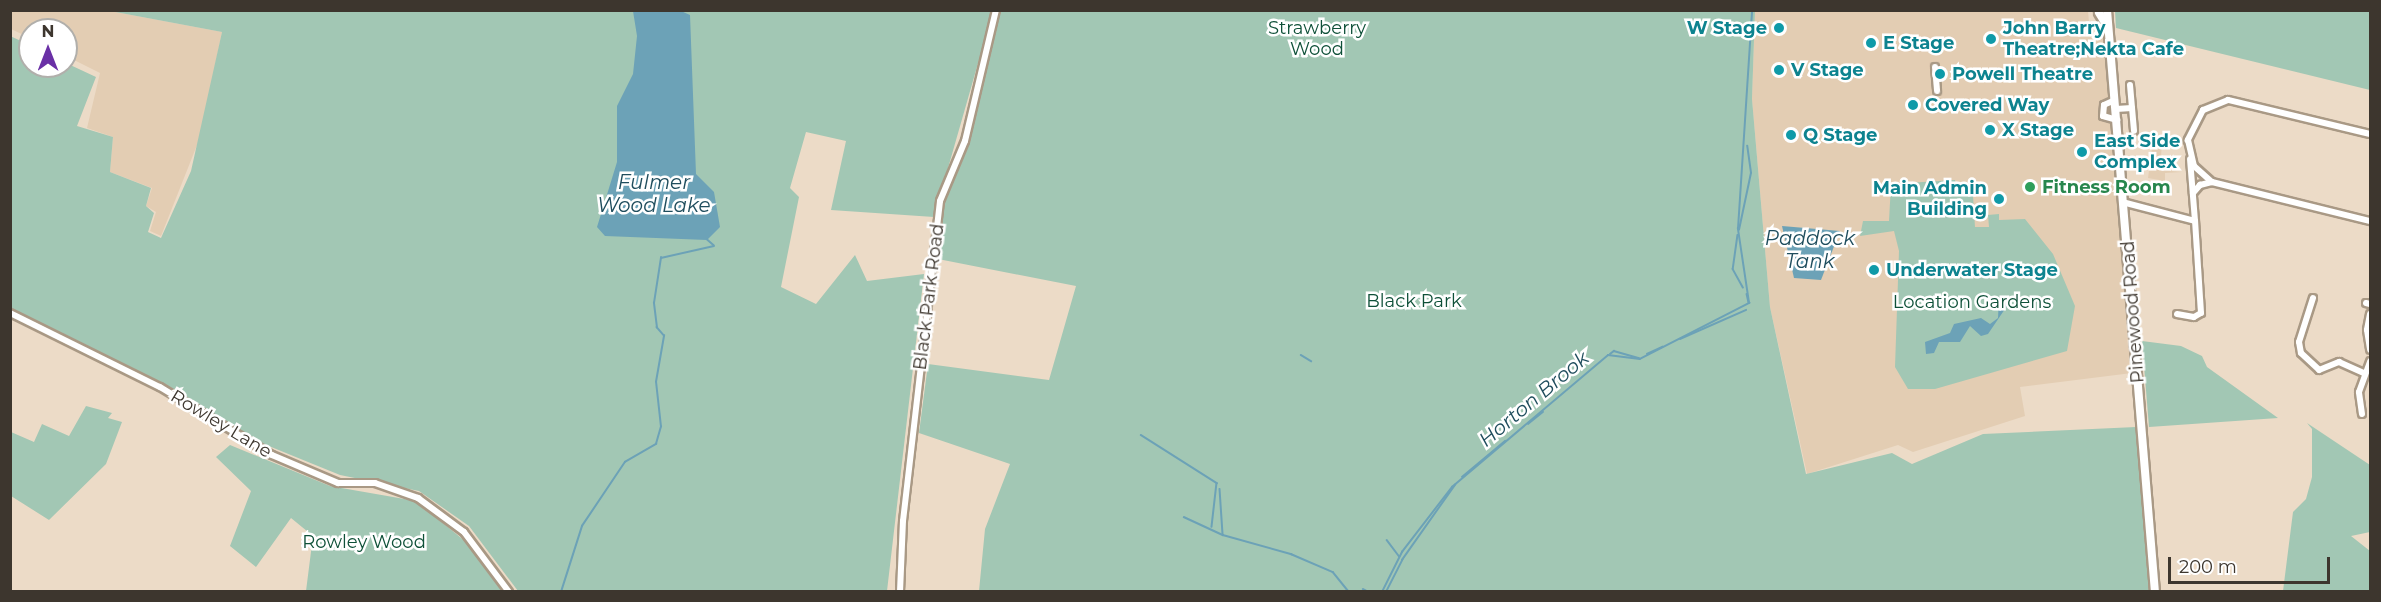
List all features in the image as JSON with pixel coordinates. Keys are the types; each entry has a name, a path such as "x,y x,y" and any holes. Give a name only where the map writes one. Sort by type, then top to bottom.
{"street":[{"name":"Black Park Road","path":"900,591 903,521 940,201 965,141 996,10"},
{"name":"Pinewood Road","path":"2101,11 2110,33 2126,203 2156,591"},
{"path":"1935,67 1936,91"},
{"path":"2130,85 2134,131"},
{"path":"2115,100 2104,105 2103,116 2117,120"},
{"path":"2178,314 2201,313 2189,133 2198,115 2228,100 2370,134"},
{"path":"2116,109 2132,108"},
{"path":"2190,156 2212,182"},
{"path":"2193,194 2200,185 2212,182 2367,220 2370,216"},
{"path":"2126,203 2195,221"},
{"path":"2313,298 2299,342 2301,352 2317,372 2339,362 2364,373"},
{"name":"Rowley Lane","path":"10,313 160,387 272,455 338,483 375,483 418,498 464,532 509,591"},
{"path":"2370,314 2367,330 2370,350"},
{"path":"2362,414 2360,392 2364,373 2370,361"}],"shaded area":[{"path":"10,11 110,11 222,32 201,135 161,236 150,231 156,212 146,206 152,188 110,172 113,137 87,128 100,73 78,62 78,18 18,18 18,32 11,29"},
{"path":"1755,11 2088,11 2089,22 2097,22 2104,30 2132,373 2020,387 2025,416 1913,452 1898,445 1807,474 1770,307 1752,99"},
{"path":"2153,141 2162,143 2160,170 2182,172 2165,173 2165,181 2148,178"}],"green space":[{"path":"110,11 993,11 934,217 831,210 846,141 806,132 790,188 799,197 781,287 816,304 855,255 867,281 924,274 887,591 518,591 469,526 419,491 340,475 239,434 89,347 11,309 10,36 18,40 18,78 78,78 78,69 96,77 77,126 113,137 110,172 151,188 146,206 154,213 148,232 161,238 191,171 222,32"},
{"name":"Black Park","path":"1000,11 1755,11 1752,99 1770,307 1806,474 1892,453 1912,464 1983,434 2136,427 2149,591 979,591 985,529 1010,464 919,433 928,364 1049,380 1076,286 938,259 945,200 970,138"},
{"path":"2115,11 2370,11 2370,90 2116,28"},
{"name":"Location Gardens","path":"1955,180 1956,188 1963,191 1972,180 1975,227 1989,227 1988,215 1999,214 1999,220 2025,219 2053,254 2075,306 2067,351 1935,389 1908,389 1895,367 1899,251 1894,231 1860,236 1863,221 1889,221 1891,184"},
{"path":"2142,341 2181,346 2202,356 2207,367 2278,418 2149,427"},
{"path":"86,406 112,413 108,418 122,422 106,464 49,520 11,496 11,432 34,442 42,424 69,436"},
{"path":"2307,423 2370,465 2370,532 2351,536 2370,551 2370,591 2283,591 2293,512 2306,499 2312,477 2312,429"},
{"name":"Rowley Wood","path":"230,445 330,486 416,501 471,546 504,591 306,591 313,536 291,518 256,567 230,546 251,491 216,457"}],"water":[{"name":"Fulmer Wood Lake","path":"633,11 681,11 690,15 696,174 714,192 720,227 707,240 605,236 597,227 617,162 617,106 633,74 637,36"},
{"name":"Paddock Tank","path":"1782,226 1840,231 1821,280 1794,278"},
{"path":"1999,298 2007,306 1988,334 1981,336 1970,326 1960,342 1939,342 1934,353 1926,354 1925,342 1950,333 1954,324 1981,318 1990,324 1998,318"}],"waterway":[{"name":"Horton Brook","path":"1382,592 1402,552 1452,487 1608,355 1640,359 1749,303 1738,229 1752,10"},
{"path":"1739,230 1751,173 1747,146"},
{"path":"1738,235 1733,269 1743,287"},
{"path":"561,592 582,526 625,462 656,444 661,427 656,382 664,336 657,328 654,303 661,258 714,246 707,240"},
{"name":"Horton Brook","path":"1747,294 1749,303"},
{"name":"Horton Brook","path":"1680,339 1746,310"},
{"name":"Horton Brook","path":"1647,354 1662,347"},
{"name":"Horton Brook","path":"1610,354 1614,351 1639,358"},
{"path":"1301,355 1311,361"},
{"name":"Horton Brook","path":"1528,424 1543,412"},
{"path":"1141,435 1217,483 1212,527"},
{"name":"Horton Brook","path":"1462,477 1505,441"},
{"name":"Horton Brook","path":"1386,592 1402,560 1455,485"},
{"path":"1220,489 1223,534"},
{"path":"1184,517 1223,535 1291,554 1333,572 1349,592"},
{"path":"1387,540 1399,556"},
{"path":"1363,589 1369,592"}],"place":[{"name":"W Stage","path":"1779,28"},
{"name":"John Barry Theatre;Nekta Cafe","path":"1991,39"},
{"name":"E Stage","path":"1871,43"},
{"name":"V Stage","path":"1779,70"},
{"name":"Powell Theatre","path":"1940,74"},
{"name":"Covered Way","path":"1913,105"},
{"name":"X Stage","path":"1990,130"},
{"name":"Q Stage","path":"1791,135"},
{"name":"East Side Complex","path":"2082,152"},
{"name":"Fitness Room","path":"2030,187"},
{"name":"Main Admin Building","path":"1999,199"},
{"name":"Underwater Stage","path":"1874,270"}],"park label":[{"name":"Strawberry Wood","path":"1317,39"}]}
